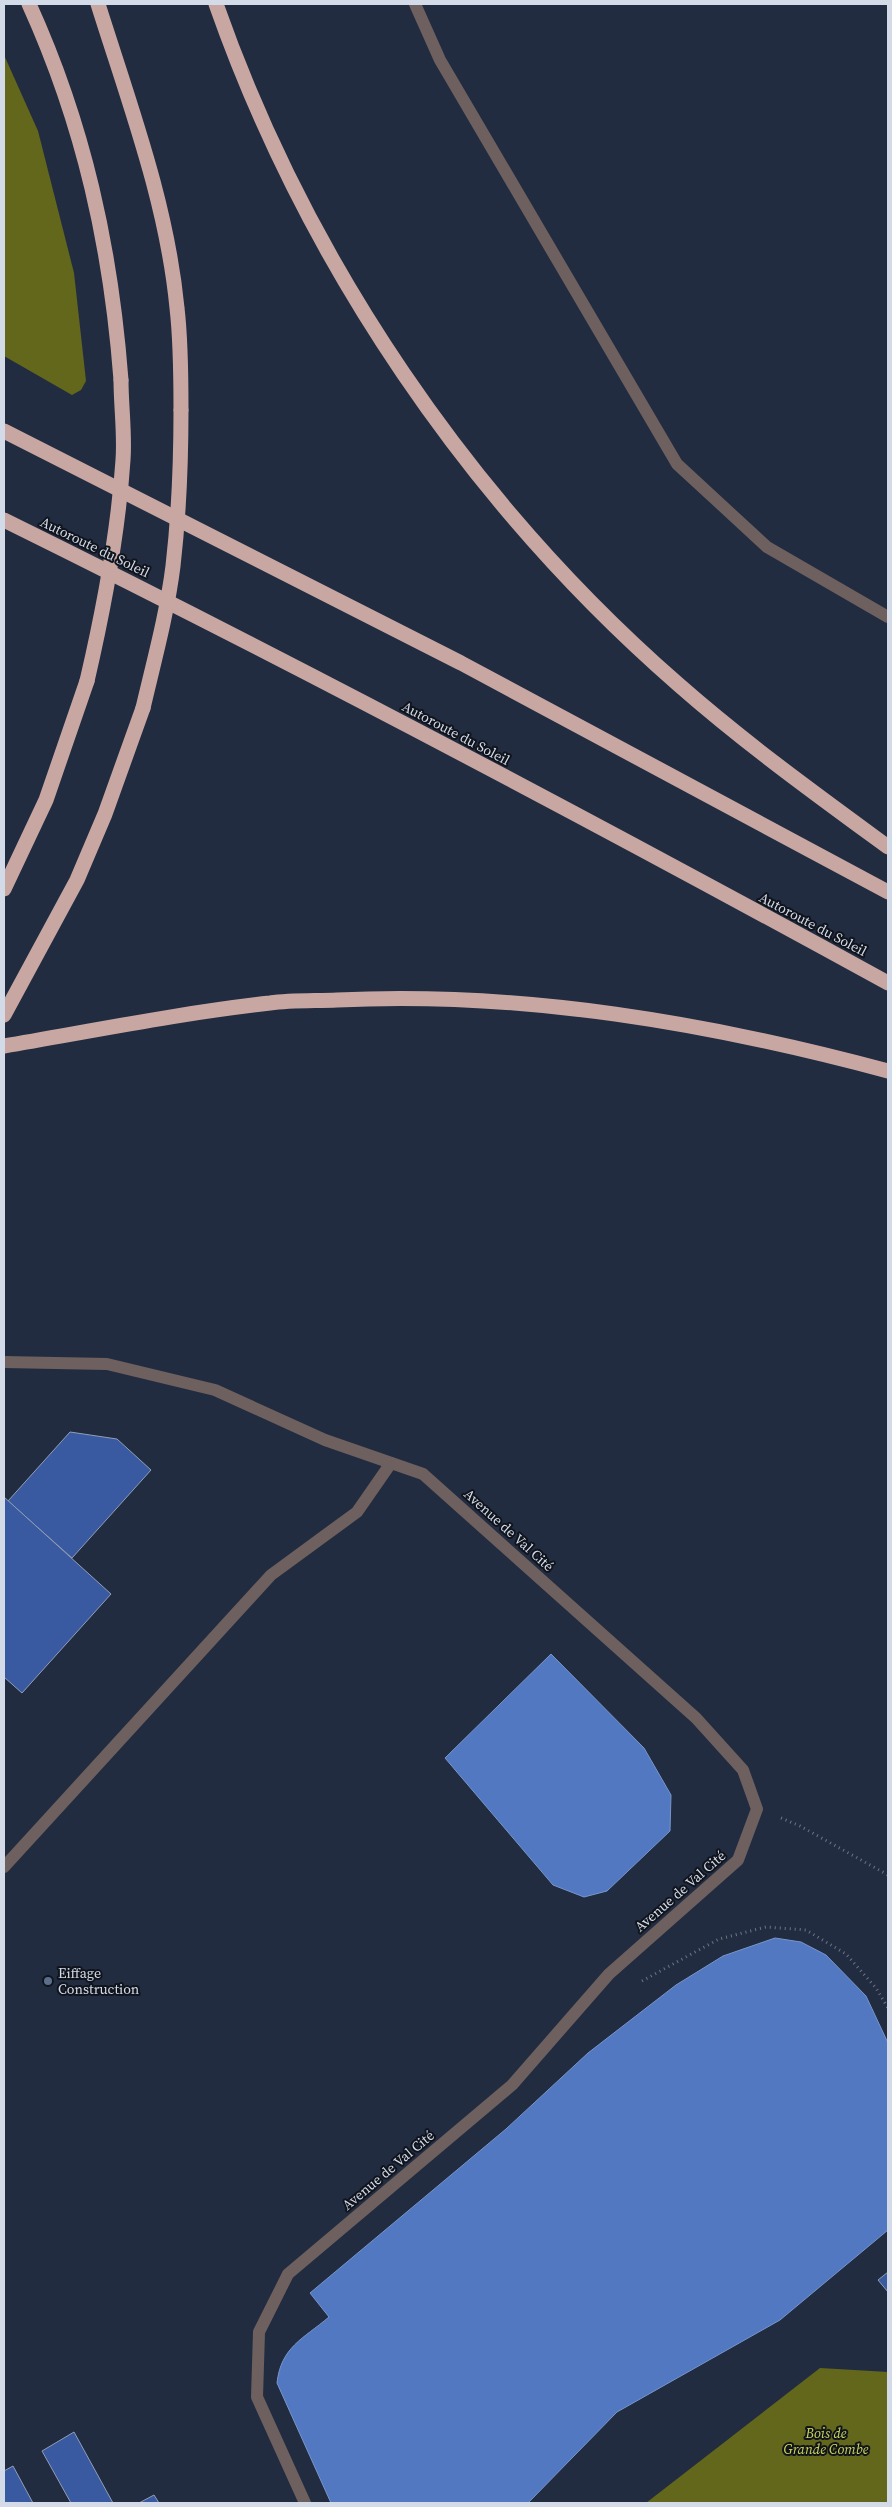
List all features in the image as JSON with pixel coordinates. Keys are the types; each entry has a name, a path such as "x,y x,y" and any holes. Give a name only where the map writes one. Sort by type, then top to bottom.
{"highway":[{"path":"4,889 46,800 87,682 105,603 115,536 123,458 121,380 106,246 91,181 71,111 48,45 29,4"},
{"path":"4,1015 77,880 106,814 143,708 158,646 173,567 178,503 181,410 177,306 155,187 98,4"},
{"path":"216,4 247,87 309,218 386,346 477,471 519,523 571,580 624,635 679,686 797,780 888,847"},
{"path":"4,431 461,663 888,892"},
{"name":"Autoroute du Soleil","path":"4,520 154,594 451,749 888,983"},
{"path":"4,999 40,950"},
{"path":"4,1046 157,1019 271,1003 380,998 488,1000 599,1011 700,1028 820,1053 888,1071"}],"street":[{"path":"415,4 440,60 677,464 767,546 888,617"},
{"name":"Avenue de Val Cité","path":"4,1362 107,1364 215,1390 325,1440 424,1474 696,1718 744,1770 757,1809 738,1860 609,1974 512,2085 288,2274 259,2332 257,2397 305,2503"},
{"path":"4,1867 271,1575 356,1512 391,1463"}],"path":[{"path":"757,1809 800,1826 888,1875"},
{"path":"609,1974 630,1988 719,1939 766,1927 806,1930 846,1954 876,1988 888,2008"}],"green space":[{"path":"4,55 38,131 74,273 86,381 81,390 72,395 4,356"},
{"name":"Bois de Grande Combe","path":"820,2368 888,2372 888,2503 646,2503"}],"water":[{"path":"551,1654 644,1748 671,1795 670,1831 607,1891 584,1897 553,1885 445,1758"},
{"path":"775,1938 801,1942 826,1955 866,1996 888,2043 888,2230 780,2320 617,2412 528,2503 331,2503 277,2383 279,2371 288,2352 302,2338 329,2317 310,2293 506,2129 588,2053 676,1985 723,1956"}],"building":[{"path":"70,1432 117,1439 151,1470 72,1558 8,1501"},
{"path":"4,1497 111,1594 22,1693 4,1677"},
{"path":"888,2272 888,2292 878,2280"},
{"path":"74,2432 113,2503 71,2503 42,2451"},
{"path":"13,2466 33,2503 4,2503 4,2471"},
{"path":"154,2495 159,2503 139,2503"}],"place":[{"name":"Eiffage Construction","path":"48,1981"}]}
